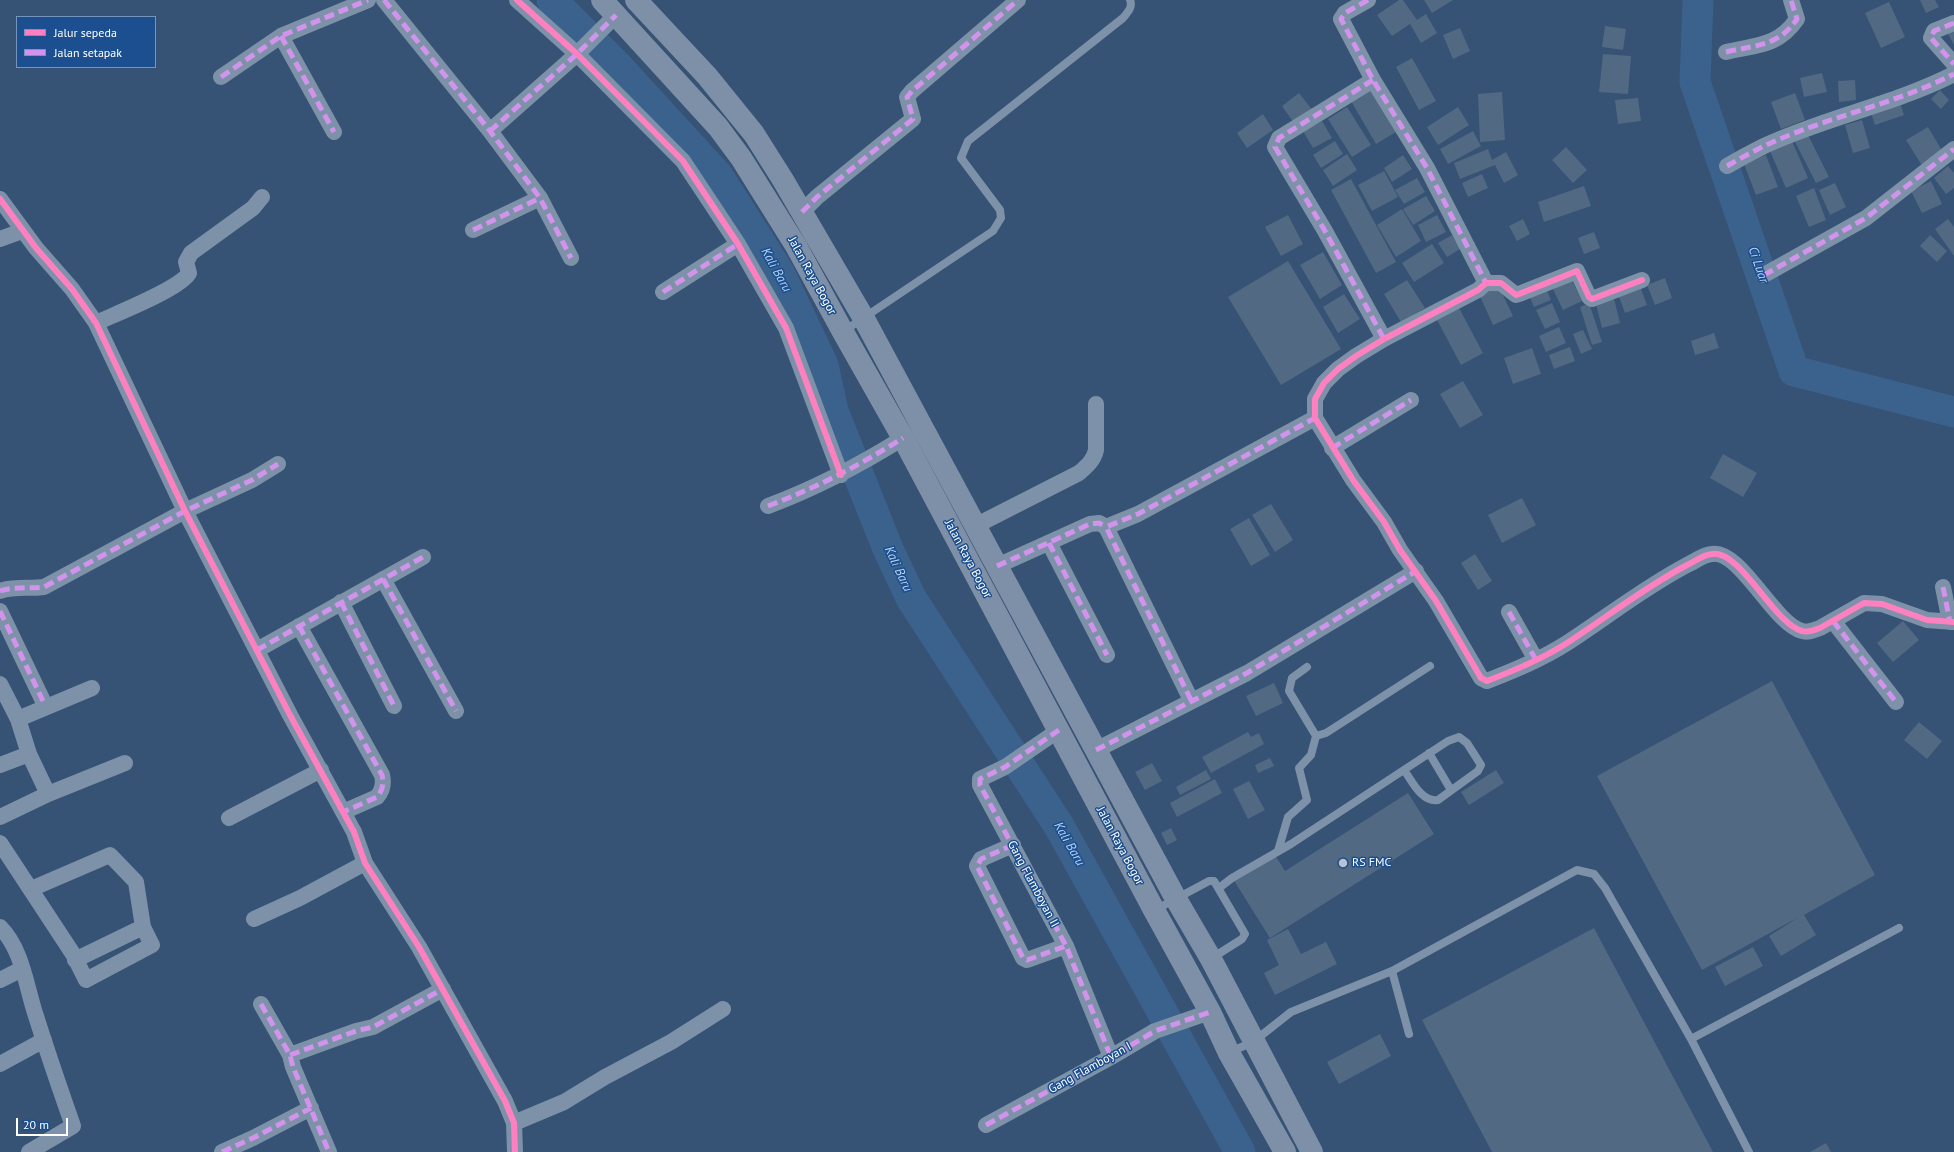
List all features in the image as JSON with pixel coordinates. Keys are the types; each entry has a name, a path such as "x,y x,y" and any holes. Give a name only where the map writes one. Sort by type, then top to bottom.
{"highway":[{"name":"Jalan Raya Bogor","path":"636,0 707,76 754,134 802,212 863,316 1176,899 1211,959 1253,1042 1312,1152"},
{"name":"Jalan Raya Bogor","path":"607,15 713,122 741,158 796,246 842,332 896,442 1051,736 1154,910 1203,1014 1229,1053 1285,1152"}],"street":[{"path":"220,77 281,36 368,0"},
{"path":"384,0 490,131 540,198 571,258"},
{"path":"517,0 579,52 683,161 738,244 786,328 844,473"},
{"path":"802,212 817,197 913,119 907,97 912,91 1018,0"},
{"path":"1368,0 1345,13 1341,19 1373,80 1428,168 1486,284"},
{"path":"1726,52 1767,44 1786,32 1797,19 1791,0"},
{"path":"490,131 579,52 607,15"},
{"path":"1954,23 1934,31 1931,38 1954,64"},
{"path":"281,36 334,132"},
{"path":"1726,166 1764,146 1791,135 1924,89 1954,74"},
{"path":"1373,80 1279,138 1275,147 1325,231 1384,339"},
{"path":"1764,275 1866,218 1954,149"},
{"path":"96,323 170,288 186,278 189,273 186,262 188,257 253,208 262,197"},
{"path":"473,230 540,198"},
{"path":"0,199 22,231 72,289 96,323 185,511 290,715 354,832 365,863 397,912 505,1101 514,1123 515,1152"},
{"path":"0,239 22,231"},
{"path":"663,292 738,244"},
{"path":"1642,280 1592,299 1589,297 1577,271 1516,295 1501,283 1486,284 1478,290 1384,339 1356,356 1338,369 1324,384 1315,399 1315,418 1332,448 1416,571 1481,678 1487,681 1536,660 1565,644 1679,570 1701,557 1712,554 1718,554 1734,563 1793,626 1802,631 1812,631 1864,603 1882,604 1927,620 1952,622 1943,587"},
{"path":"1332,448 1411,400"},
{"path":"975,526 1079,473 1091,462 1096,450 1096,404"},
{"path":"1106,527 1138,514 1315,418"},
{"path":"768,506 800,494 844,473 896,442"},
{"path":"0,591 8,588 31,589 44,587 185,511 252,480 278,464"},
{"path":"997,566 1090,524 1099,523 1106,527 1191,700"},
{"path":"1049,543 1107,655"},
{"path":"257,650 341,602 423,558"},
{"path":"1096,750 1191,700 1247,673 1416,571"},
{"path":"383,579 456,711"},
{"path":"341,602 394,706"},
{"path":"0,610 43,701"},
{"path":"1509,612 1536,660"},
{"path":"1832,621 1896,702"},
{"path":"298,626 371,755 383,781 380,793 377,797 343,812"},
{"path":"0,684 18,719 29,754 48,794"},
{"path":"18,719 92,688"},
{"name":"Gang Flamboyan II","path":"1051,736 1005,767 980,780 980,785 1013,844 1066,946 1111,1058"},
{"path":"0,765 29,754"},
{"path":"0,817 48,794 125,763"},
{"path":"229,818 321,770"},
{"path":"0,843 76,960 86,980 152,945 143,927 136,882 110,855 31,889"},
{"path":"1013,844 981,859 977,866 1023,958 1027,960 1066,946"},
{"path":"254,920 300,898 365,863"},
{"path":"0,927 7,934 19,958 44,1040 73,1126 28,1152"},
{"path":"76,960 143,927"},
{"path":"0,980 22,969"},
{"path":"290,1055 356,1031 374,1027 442,990"},
{"path":"261,1004 290,1055 292,1067 329,1152"},
{"path":"514,1123 564,1102 605,1077 671,1042 723,1009"},
{"name":"Gang Flamboyan I","path":"986,1125 1111,1058 1155,1031 1203,1014"},
{"path":"0,1064 44,1040"},
{"path":"222,1152 311,1108"}],"lane":[{"path":"842,332 863,316 903,292 993,231 1001,218 1000,210 961,158 968,141 1124,18 1129,11 1131,3 1130,0"},
{"path":"1316,736 1326,733 1430,666"},
{"path":"1278,851 1288,817 1306,800 1299,768 1311,755 1316,736 1289,690 1292,678 1306,667"},
{"path":"1219,888 1232,878 1278,851 1428,753 1459,737 1479,759 1481,765 1478,771 1438,800 1431,801 1424,798 1404,770"},
{"path":"1428,753 1451,790"},
{"path":"1229,1053 1253,1042 1291,1012 1392,970 1577,870 1594,874 1605,888 1692,1039 1749,1152"},
{"path":"1154,910 1209,880 1214,881 1245,934 1242,939 1211,959"},
{"path":"1692,1039 1899,928"},
{"path":"1392,970 1409,1034"}],"building":[{"path":"1399,0 1403,0 1417,20 1426,14 1437,33 1421,43 1410,24 1392,36 1377,15"},
{"path":"1424,0 1453,0 1432,13"},
{"path":"1920,0 1935,0 1939,7 1926,13"},
{"path":"1889,2 1905,37 1881,48 1865,13"},
{"path":"1605,26 1626,29 1623,50 1602,47"},
{"path":"1460,28 1470,51 1453,59 1443,35"},
{"path":"1954,30 1954,45 1948,34"},
{"path":"1603,54 1631,56 1628,94 1599,92"},
{"path":"1412,58 1436,101 1419,110 1396,67"},
{"path":"1822,73 1827,92 1804,97 1800,78"},
{"path":"1855,80 1856,100 1839,102 1838,81"},
{"path":"1371,89 1396,132 1376,144 1351,101"},
{"path":"1940,90 1949,100 1941,109 1931,99"},
{"path":"1502,92 1505,140 1480,142 1478,94"},
{"path":"1299,93 1314,112 1296,126 1282,106"},
{"path":"1795,93 1805,120 1781,129 1771,102"},
{"path":"1638,98 1641,121 1618,124 1615,100"},
{"path":"1899,100 1904,115 1875,125 1870,110"},
{"path":"1347,107 1371,145 1352,157 1328,119"},
{"path":"1458,107 1469,125 1438,145 1427,127"},
{"path":"1263,114 1273,130 1247,148 1237,133"},
{"path":"1862,120 1870,148 1853,153 1845,125"},
{"path":"1322,121 1332,138 1313,148 1303,131"},
{"path":"1928,127 1944,154 1923,167 1906,140"},
{"path":"1473,131 1481,146 1448,164 1440,149"},
{"path":"1806,131 1829,177 1816,183 1793,138"},
{"path":"1335,141 1343,154 1321,168 1313,155"},
{"path":"1792,141 1808,178 1786,188 1770,151"},
{"path":"1566,147 1587,170 1573,183 1552,160"},
{"path":"1488,149 1492,160 1506,152 1518,175 1504,183 1495,165 1460,179 1454,163"},
{"path":"1347,154 1357,170 1333,186 1323,170"},
{"path":"1403,155 1412,169 1392,182 1384,168"},
{"path":"1766,155 1778,187 1756,195 1744,164"},
{"path":"1948,166 1954,173 1954,188 1946,194 1934,178"},
{"path":"1384,171 1398,197 1372,211 1358,185"},
{"path":"1482,174 1488,188 1468,197 1462,183"},
{"path":"1417,178 1425,192 1404,204 1395,190"},
{"path":"1351,179 1396,262 1376,273 1331,190"},
{"path":"1931,181 1942,204 1922,213 1911,191"},
{"path":"1835,183 1846,207 1830,215 1819,190"},
{"path":"1584,186 1591,206 1544,222 1538,202"},
{"path":"1814,188 1826,220 1809,227 1796,196"},
{"path":"1426,196 1435,211 1413,225 1403,209"},
{"path":"1402,209 1421,241 1396,257 1377,225"},
{"path":"1288,215 1303,244 1281,256 1265,227"},
{"path":"1437,215 1446,232 1426,242 1418,225"},
{"path":"1523,219 1530,234 1517,241 1509,226"},
{"path":"1948,219 1954,227 1954,256 1935,229"},
{"path":"1594,232 1600,248 1584,254 1578,238"},
{"path":"1452,235 1460,249 1447,257 1438,243"},
{"path":"1930,235 1947,251 1937,262 1920,246"},
{"path":"1432,244 1444,263 1414,282 1402,263"},
{"path":"1323,252 1342,285 1320,299 1300,265"},
{"path":"1288,261 1341,349 1281,385 1228,297"},
{"path":"1665,278 1672,298 1655,305 1647,285"},
{"path":"1571,279 1582,301 1563,310 1553,289"},
{"path":"1407,280 1425,308 1401,322 1384,294"},
{"path":"1498,285 1513,316 1493,325 1479,294"},
{"path":"1546,288 1551,300 1534,307 1529,295"},
{"path":"1641,289 1647,305 1625,313 1619,297"},
{"path":"1344,294 1360,319 1338,333 1323,307"},
{"path":"1614,299 1620,323 1602,328 1596,304"},
{"path":"1552,303 1560,322 1545,329 1536,310"},
{"path":"1589,303 1602,342 1592,345 1580,307"},
{"path":"1459,308 1483,353 1461,365 1437,320"},
{"path":"1559,327 1566,343 1546,352 1539,336"},
{"path":"1583,330 1592,349 1581,354 1573,334"},
{"path":"1714,333 1719,348 1695,355 1691,341"},
{"path":"1570,347 1575,361 1554,369 1549,355"},
{"path":"1532,348 1541,374 1513,384 1504,358"},
{"path":"1463,381 1483,415 1460,428 1440,394"},
{"path":"1723,454 1757,473 1743,497 1710,478"},
{"path":"1522,498 1536,525 1502,543 1488,515"},
{"path":"1271,504 1293,540 1275,552 1252,515"},
{"path":"1249,518 1270,555 1251,566 1230,529"},
{"path":"1475,554 1492,581 1478,590 1461,563"},
{"path":"1903,621 1919,640 1893,662 1877,643"},
{"path":"1772,681 1875,875 1804,915 1816,935 1781,956 1769,936 1799,917 1702,970 1597,776"},
{"path":"1274,683 1283,703 1256,716 1246,696"},
{"path":"1919,722 1942,741 1927,759 1904,740"},
{"path":"1248,732 1251,737 1259,733 1264,744 1211,773 1202,757"},
{"path":"1270,758 1274,766 1258,773 1255,765"},
{"path":"1152,763 1162,781 1145,790 1135,772"},
{"path":"1206,770 1211,779 1180,795 1176,787"},
{"path":"1496,770 1504,783 1469,805 1461,792"},
{"path":"1215,779 1222,793 1177,817 1170,803"},
{"path":"1249,781 1265,810 1248,819 1233,789"},
{"name":"RS FMC","path":"1408,793 1434,834 1270,938 1233,879 1275,855 1285,871"},
{"path":"1171,828 1177,840 1167,845 1161,833"},
{"path":"1594,928 1713,1152 1492,1152 1422,1020"},
{"path":"1288,929 1301,954 1326,942 1337,964 1275,995 1264,973 1279,965 1267,940"},
{"path":"1753,947 1763,966 1725,986 1715,967"},
{"path":"1380,1034 1391,1056 1339,1084 1327,1062"},
{"path":"1826,1143 1831,1152 1810,1152"}],"waterway":[{"name":"Kali Baru","path":"552,0 621,70 718,176 780,274 823,365 833,411 888,549 911,598 1059,826 1240,1152"},
{"name":"Ci Luar","path":"1698,0 1695,82 1794,371 1954,412"}],"marked path":[{"path":"221,77 281,36 368,0"},
{"path":"384,0 490,131 540,198 571,258"},
{"path":"802,212 817,197 913,119 907,97 912,91 1018,0"},
{"path":"1368,0 1345,13 1341,19 1373,80 1427,168 1486,283"},
{"path":"1726,52 1756,46 1774,40 1782,35 1797,19 1791,0"},
{"path":"490,131 577,54 616,15"},
{"path":"1954,23 1934,31 1931,38 1954,64"},
{"path":"281,36 334,132"},
{"path":"1727,166 1764,146 1787,136 1883,103 1931,85 1954,74"},
{"path":"1373,80 1279,138 1275,147 1325,231 1384,339"},
{"path":"1764,275 1866,218 1954,149"},
{"path":"473,230 540,198"},
{"path":"663,292 738,244"},
{"path":"1332,448 1411,400"},
{"path":"1191,700 1106,527 1138,514 1315,418"},
{"path":"768,506 803,492 837,475 903,438"},
{"path":"0,591 5,589 44,587 185,511 252,480 278,464"},
{"path":"997,566 1090,524 1099,523 1106,527"},
{"path":"1049,543 1107,655"},
{"path":"257,650 423,557"},
{"path":"1096,750 1247,673 1416,571"},
{"path":"383,579 456,711"},
{"path":"1943,587 1950,622"},
{"path":"341,602 394,706"},
{"path":"0,611 43,701"},
{"path":"1509,612 1536,660"},
{"path":"1833,621 1896,702"},
{"path":"299,626 382,775 383,781 381,792 377,797 343,812"},
{"path":"1059,730 1005,767 980,779 980,785 1066,946 1111,1057"},
{"path":"1013,845 981,859 977,866 1023,958 1027,960 1066,946"},
{"path":"290,1055 356,1031 373,1027 443,989"},
{"path":"261,1004 290,1055 293,1067 329,1152"},
{"path":"986,1125 1111,1057 1155,1031 1210,1012"},
{"path":"222,1152 311,1108"}],"cycle path":[{"path":"517,0 577,54 683,161 738,244 786,328 841,475"},
{"path":"0,199 36,248 72,289 96,323 185,511 290,715 354,832 365,863 419,947 505,1101 514,1123 515,1152"},
{"path":"1642,280 1592,299 1589,297 1577,271 1516,295 1501,283 1486,283 1478,290 1384,339 1356,356 1338,369 1324,383 1315,399 1315,418 1353,480 1384,522 1400,550 1436,601 1481,678 1487,681 1548,654 1567,643 1656,583 1699,558 1712,554 1723,556 1734,563 1780,615 1791,625 1804,632 1820,628 1864,603 1882,604 1927,620 1954,622"}],"place":[{"name":"RS FMC","path":"1343,863"}]}
